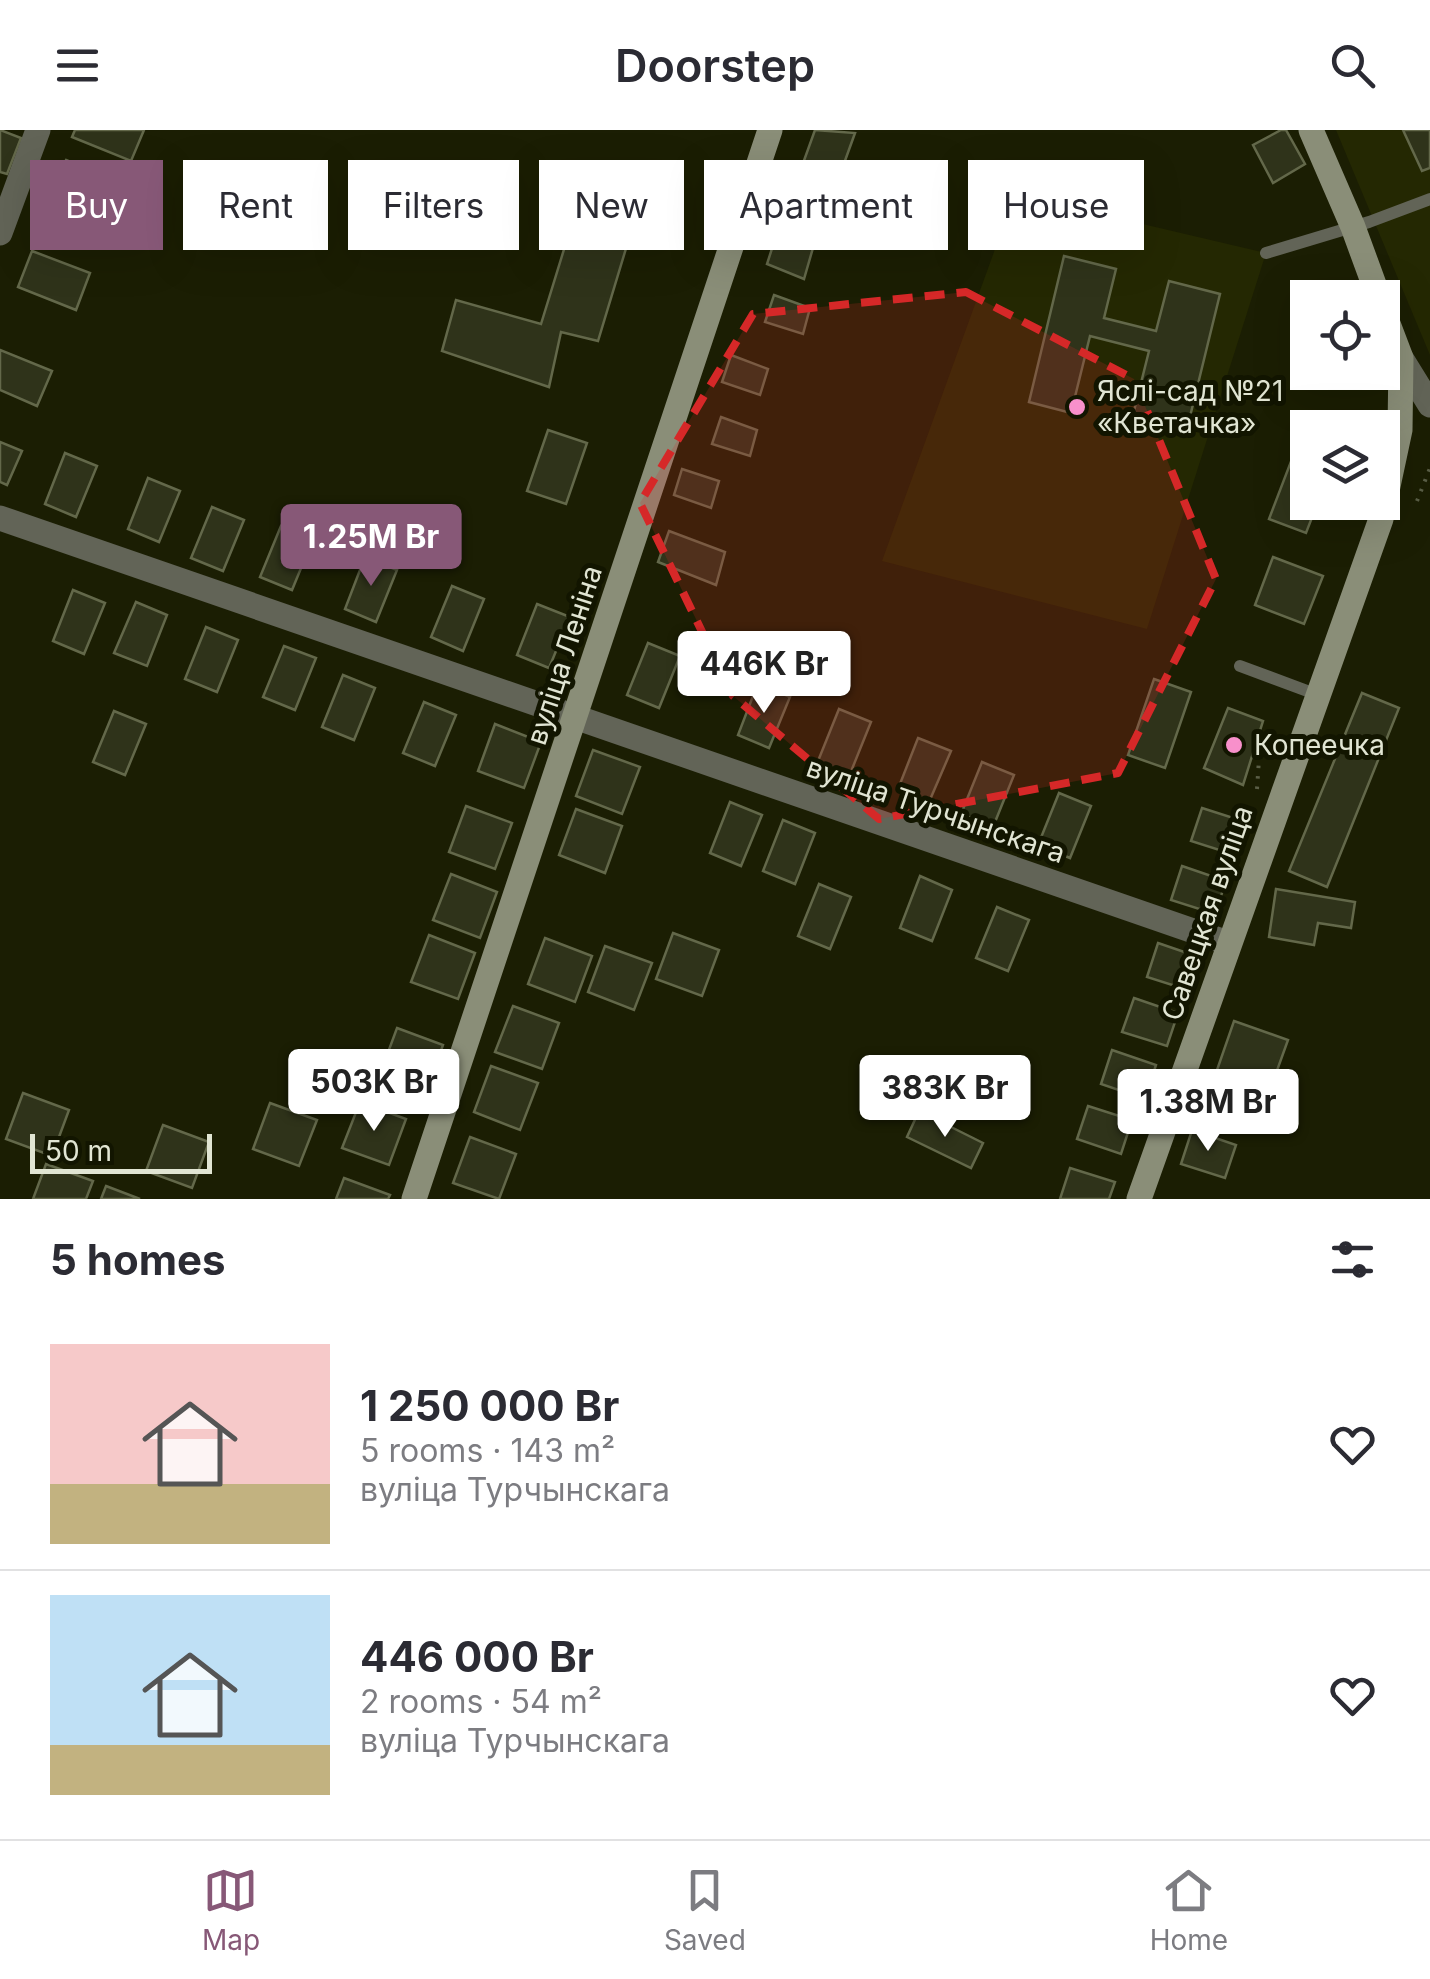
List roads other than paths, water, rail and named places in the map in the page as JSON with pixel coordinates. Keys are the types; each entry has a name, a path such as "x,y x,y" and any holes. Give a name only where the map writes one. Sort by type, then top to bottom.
{"street":[{"path":"0,233 38,130"},
{"name":"вуліца Леніна","path":"414,1199 770,130"},
{"path":"1311,130 1372,280"},
{"path":"1401,358 1430,405"},
{"name":"Савецкая вуліца","path":"1139,1199 1381,519 1400,430 1401,358"},
{"name":"вуліца Турчынскага","path":"0,518 1228,943"}],"lane":[{"path":"1266,253 1353,228 1430,198"},
{"path":"1240,666 1318,694"}],"place":[{"name":"Яслі-сад №21 «Кветачка»","path":"1077,407"},
{"name":"Копеечка","path":"1234,745"}]}
